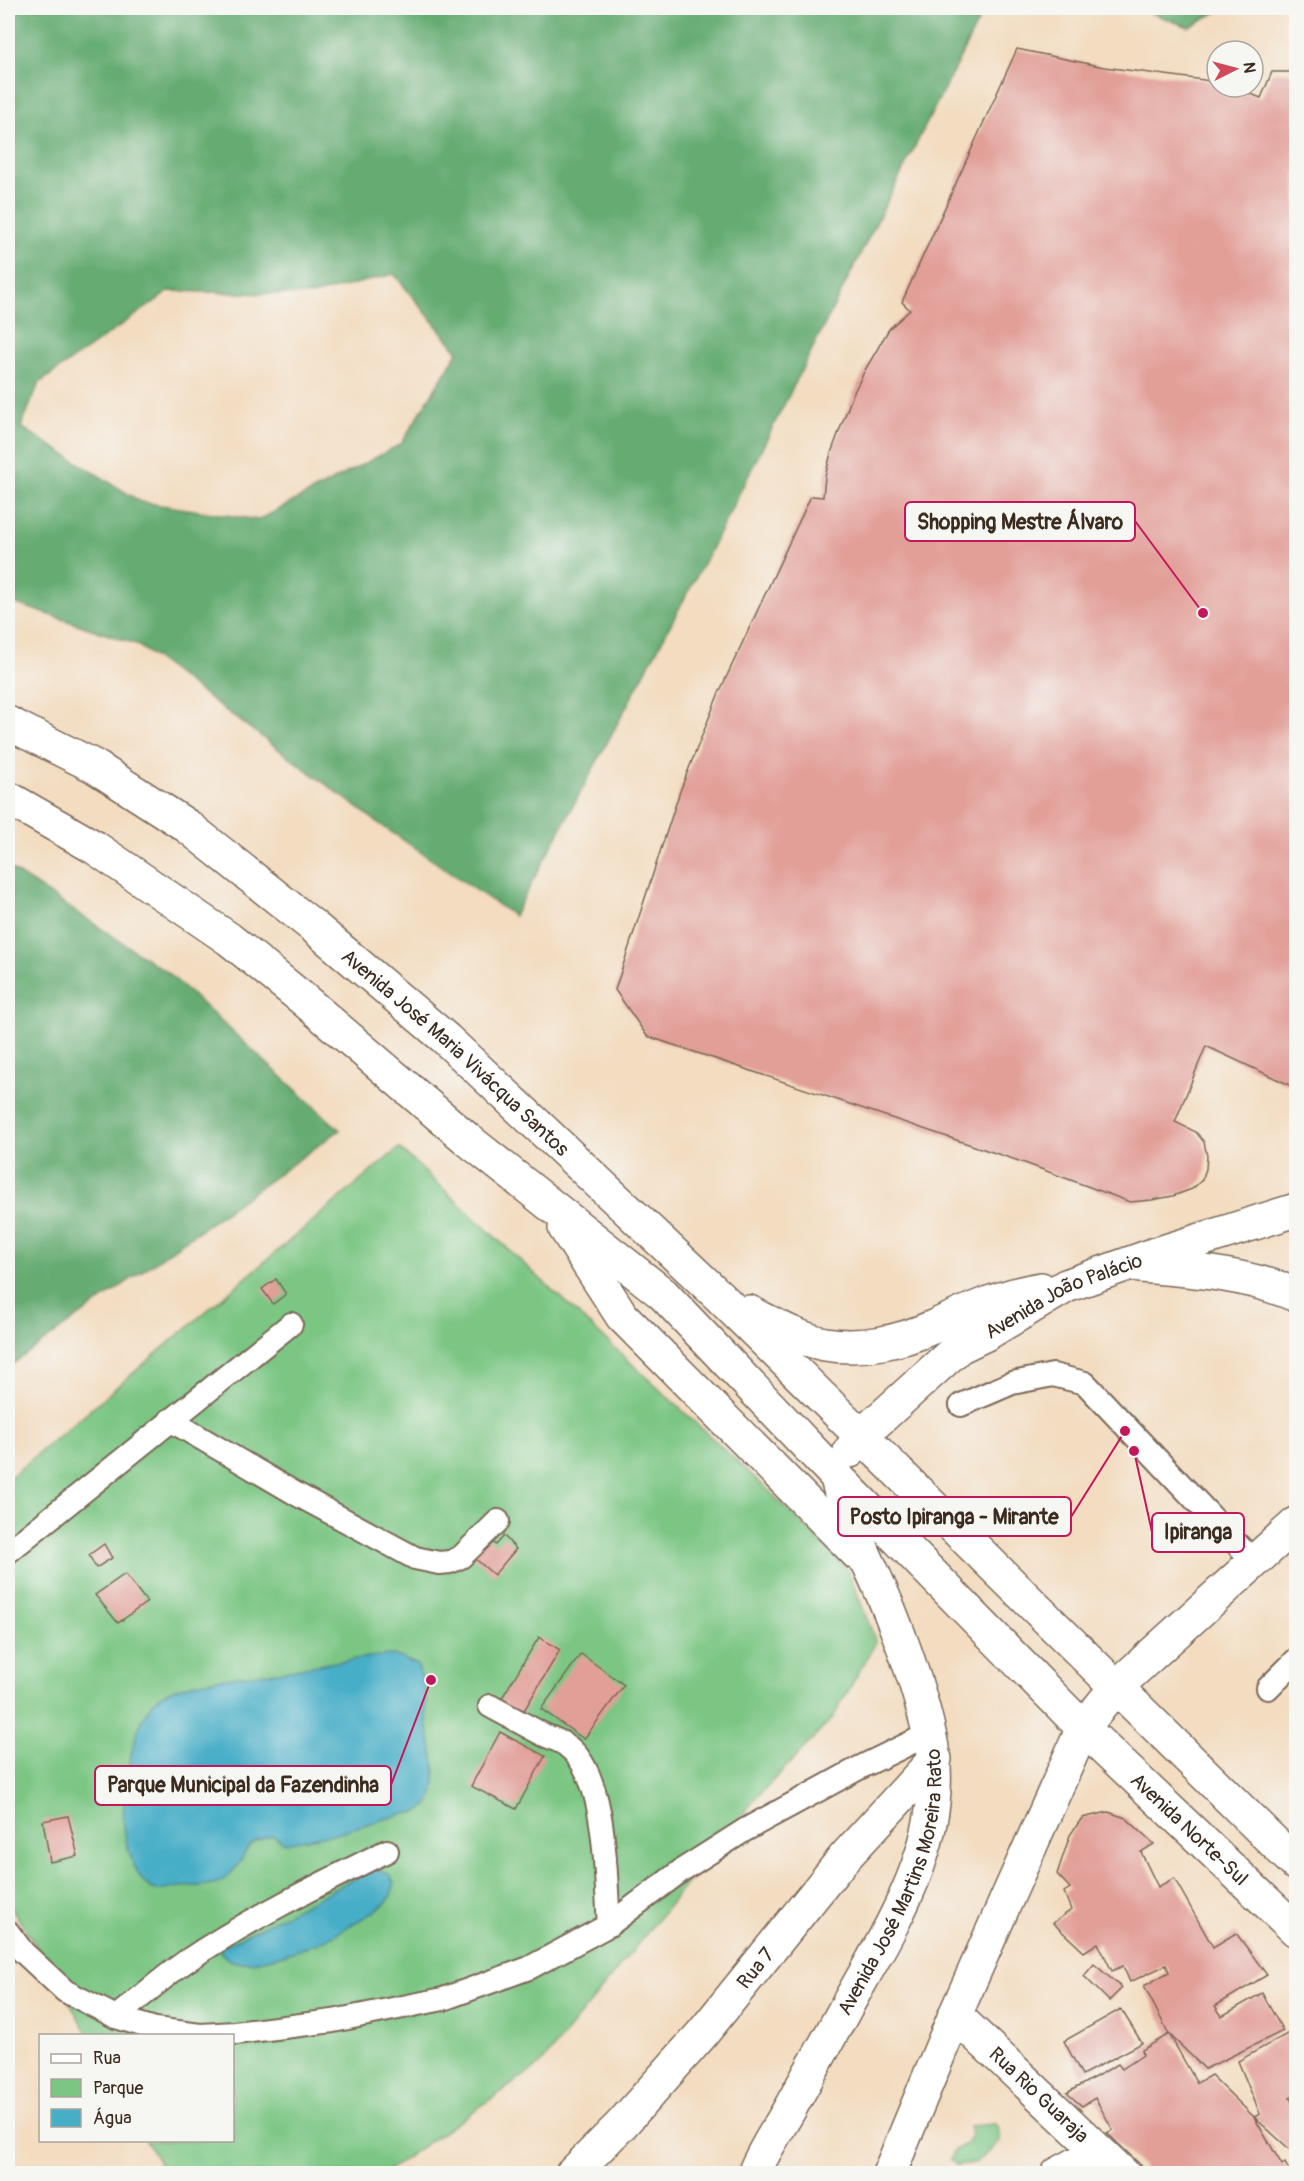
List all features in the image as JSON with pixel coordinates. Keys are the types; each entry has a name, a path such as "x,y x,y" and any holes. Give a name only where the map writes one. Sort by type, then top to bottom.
{"main road":[{"name":"Avenida José Maria Vivácqua Santos","path":"8,723 94,766 187,826 314,927 446,1039 720,1297 1116,1687"},
{"path":"8,798 94,848 229,939 467,1139 663,1294 837,1477 1083,1728"},
{"path":"550,1206 622,1316 870,1566"},
{"name":"Avenida João Palácio","path":"862,1435 959,1347 986,1334 1066,1286 1296,1210"},
{"path":"1124,1265 1231,1276 1262,1283 1296,1295"},
{"path":"720,1297 803,1337 825,1344 858,1345 889,1342 914,1335 967,1311 1014,1294 1066,1286"},
{"path":"837,1477 847,1455 862,1435"},
{"name":"Avenida José Martins Moreira Rato","path":"757,2170 877,1953 909,1890 930,1826 935,1786 932,1746 909,1664 853,1528 837,1477"},
{"path":"889,2174 955,2015 1083,1728 1116,1687 1296,1524"},
{"path":"1116,1687 1296,1864"},
{"name":"Avenida Norte-Sul","path":"1083,1728 1296,1930"},
{"name":"Rua 7","path":"572,2174 621,2125 702,2034 932,1746"},
{"name":"Rua Rio Guaraja","path":"955,2015 1123,2174"},
{"path":"1058,2174 1099,2152"}],"lane":[{"path":"8,1552 291,1324"},
{"path":"961,1405 1011,1383 1053,1375 1085,1383 1254,1563"},
{"path":"170,1420 415,1558 439,1563 450,1562 461,1557 498,1521"},
{"path":"1268,1688 1296,1660"},
{"path":"490,1706 567,1745 586,1770 599,1810 609,1925"},
{"path":"218,2034 333,2021 443,1999 529,1968 609,1925 682,1870 745,1830 859,1768 932,1746"},
{"path":"116,2017 183,1964 239,1928 286,1901 387,1851"},
{"path":"8,1932 23,1952 65,1992 116,2017 155,2029 192,2034"}],"green space":[{"path":"8,8 985,8 709,553 514,916 381,825 136,644 8,601","holes":["394,274 458,352 401,444 259,520 141,502 21,427 39,383 170,291 312,295"]},
{"path":"1137,8 1224,8 1189,27"},
{"path":"8,867 167,972 340,1130 8,1367"},
{"path":"399,1148 768,1490 847,1568 876,1642 832,1719 755,1799 540,2065 384,2173 165,2173 147,2142 234,2142 234,2034 87,2034 52,1970 8,1903 8,1479"},
{"path":"995,2124 998,2126 1000,2142 976,2163 956,2165 950,2160 955,2150 966,2144 971,2136 970,2126"}],"water":[{"path":"393,1655 416,1664 424,1687 435,1784 430,1801 424,1808 333,1834 285,1843 273,1836 263,1838 247,1849 237,1866 226,1878 214,1884 158,1890 144,1882 133,1864 125,1833 124,1811 131,1754 144,1717 153,1703 164,1694 190,1684 352,1659"},
{"path":"373,1869 382,1870 391,1876 395,1883 390,1897 377,1910 333,1936 291,1952 256,1961 233,1961 221,1953 221,1948 224,1946"}],"building":[{"path":"1017,49 1104,67 1205,80 1205,99 1265,99 1265,89 1272,72 1296,72 1296,1088 1206,1046 1175,1122 1196,1132 1204,1142 1207,1156 1206,1169 1202,1180 1192,1189 1173,1196 1130,1202 1022,1162 647,1036 615,990 680,791 718,695 811,496 823,497 831,453 853,394 889,329 910,310 902,302"},
{"path":"276,1279 286,1294 273,1304 262,1289"},
{"path":"504,1536 516,1549 494,1575 471,1555 487,1537 496,1545"},
{"path":"104,1544 112,1558 96,1568 89,1555"},
{"path":"125,1574 147,1602 118,1623 95,1595"},
{"path":"539,1637 560,1650 519,1719 497,1706"},
{"path":"581,1654 624,1685 584,1739 541,1709"},
{"path":"500,1732 545,1756 516,1809 471,1786"},
{"path":"1108,1812 1126,1818 1154,1844 1141,1852 1158,1887 1174,1878 1213,1947 1236,1933 1267,1975 1215,2006 1222,2016 1262,1993 1283,2031 1205,2069 1169,2034 1144,1986 1169,1972 1166,1965 1130,1982 1123,1966 1112,1971 1098,1943 1084,1952 1053,1923 1071,1910 1064,1892 1070,1888 1057,1874 1070,1835 1082,1818"},
{"path":"68,1816 78,1856 50,1862 43,1821"},
{"path":"1094,1964 1122,1988 1109,2001 1084,1976"},
{"path":"1121,2009 1142,2043 1082,2075 1064,2041"},
{"path":"1296,2029 1296,2094 1290,2098 1296,2109 1296,2155 1254,2117 1260,2114 1238,2061"},
{"path":"1169,2034 1197,2083 1211,2075 1254,2117 1282,2165 1285,2163 1291,2174 1150,2174 1107,2133 1113,2130 1095,2098 1082,2106 1067,2093 1118,2064 1122,2069 1143,2055 1142,2050"}],"place":[{"name":"Shopping Mestre Álvaro","path":"1203,613"},
{"name":"Posto Ipiranga - Mirante","path":"1125,1431"},
{"name":"Ipiranga","path":"1134,1451"},
{"name":"Parque Municipal da Fazendinha","path":"431,1680"}]}
